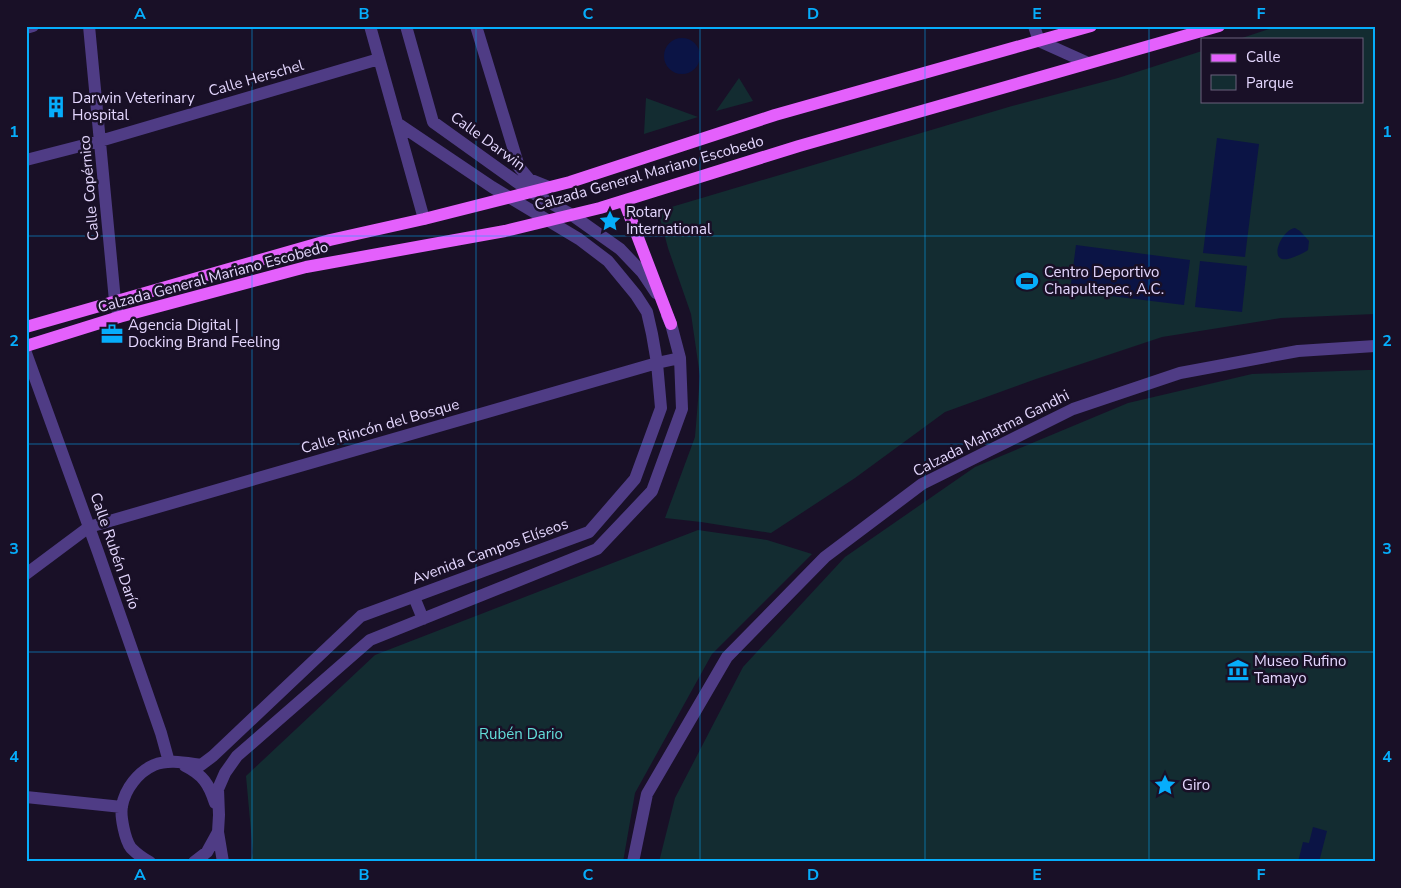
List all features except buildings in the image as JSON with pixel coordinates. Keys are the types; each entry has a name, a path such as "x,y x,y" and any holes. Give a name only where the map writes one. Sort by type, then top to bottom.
{"main road":[{"name":"Calzada General Mariano Escobedo","path":"26,326 330,240 424,219 570,182 775,115 1091,26"},
{"name":"Calzada General Mariano Escobedo","path":"26,346 120,317 306,267 505,231 572,215 624,201 799,146 1219,26"},
{"path":"624,201 671,324"}],"street":[{"path":"26,28 33,26"},
{"name":"Calle Copérnico","path":"89,26 116,301 120,317"},
{"path":"370,26 424,219"},
{"name":"Calle Darwin","path":"406,26 433,122 531,192"},
{"path":"476,26 519,167 529,179 549,187"},
{"path":"1034,26 1038,41 1088,63"},
{"name":"Calle Herschel","path":"26,160 100,141 379,59"},
{"path":"397,123 509,198"},
{"path":"223,862 218,832 218,789 224,773 237,756 370,640 597,549 652,491 682,409 680,358 671,324 655,292 642,272 620,249 572,215 531,192"},
{"name":"Avenida Campos Elíseos","path":"147,861 131,847 124,829 122,807 129,787 138,776 156,765 174,762 201,765 213,756 361,616 589,532 635,479 661,408 657,364 647,312 636,295 608,261 579,239 509,198"},
{"name":"Calzada Mahatma Gandhi","path":"633,862 647,794 727,657 826,556 922,484 1073,409 1180,373 1298,351 1375,346"},
{"name":"Calle Rubén Darío","path":"26,353 161,732 174,762"},
{"name":"Calle Rincón del Bosque","path":"89,527 680,358"},
{"path":"26,574 89,527"},
{"path":"589,532 597,549"},
{"path":"414,597 423,619"},
{"path":"174,762 198,772 211,790 219,815"},
{"path":"26,797 122,807"},
{"path":"194,862 207,852 218,832"}],"green space":[{"name":"Centro Deportivo Chapultepec, A.C.","path":"1278,26 1375,26 1375,314 1281,318 1162,337 1036,379 945,412 855,478 771,533 665,518 695,437 700,376 691,314 668,248 658,211 1012,106 1118,78 1201,51 1201,102 1364,102 1364,38 1242,38"},
{"path":"739,78 753,101 716,111"},
{"path":"646,98 698,117 644,134"},
{"path":"1375,370 1375,862 659,862 675,798 743,667 845,557 975,467 1128,403 1252,374"},
{"name":"Rubén Dario","path":"698,530 767,540 812,554 712,654 635,793 623,862 250,862 253,853 246,776 375,655"}],"shaded area":[{"path":"682,38 689,39 695,43 699,49 699,63 695,69 689,73 682,74 675,73 669,69 665,63 664,56 665,49 669,43 675,39"},
{"path":"1217,138 1259,144 1245,257 1203,253"},
{"path":"1295,228 1309,241 1308,250 1294,257 1280,258 1278,248 1280,241 1289,230"},
{"path":"1076,245 1190,260 1184,305 1070,291"},
{"path":"1200,261 1247,266 1242,312 1195,307"},
{"path":"1313,827 1327,831 1319,862 1298,862 1303,842 1309,843"}],"place":[{"name":"Darwin Veterinary Hospital","path":"56,107"},
{"name":"Rotary International","path":"610,221"},
{"name":"Centro Deportivo Chapultepec, A.C.","path":"1027,281"},
{"name":"Agencia Digital | Docking Brand Feeling","path":"112,334"},
{"name":"Museo Rufino Tamayo","path":"1238,670"},
{"name":"Giro","path":"1165,785"}]}
